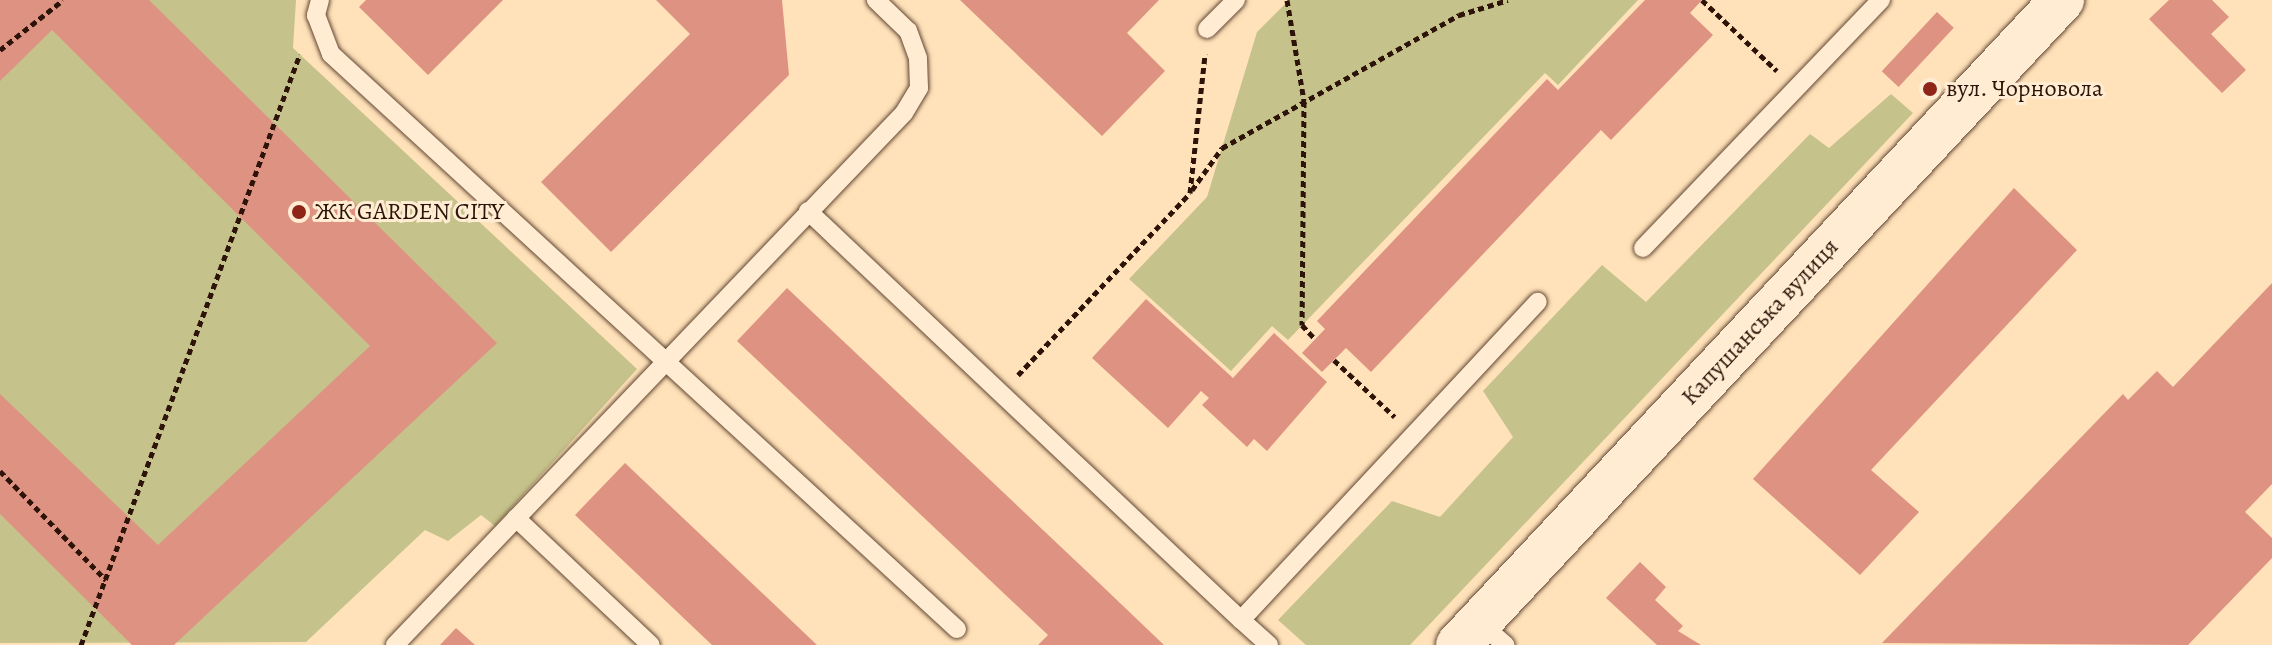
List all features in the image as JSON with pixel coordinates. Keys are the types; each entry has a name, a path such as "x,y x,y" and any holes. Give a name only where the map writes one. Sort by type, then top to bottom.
{"street":[{"name":"Капушанська вулиця","path":"1481,637 2062,0"}],"lane":[{"path":"320,0 316,15 331,54 669,357 957,629"},
{"path":"395,645 808,211 919,88 908,31 876,0"},
{"path":"1207,29 1236,0"},
{"path":"1643,248 1881,0"},
{"path":"808,211 1269,645"},
{"path":"1241,620 1412,433 1538,302"},
{"path":"516,518 651,645"}],"path":[{"path":"0,50 63,0"},
{"path":"1287,0 1304,101 1302,325 1315,339"},
{"path":"1001,393 1190,193 1222,148 1459,15 1508,0"},
{"path":"1702,0 1796,89"},
{"path":"1190,193 1207,29"},
{"path":"81,645 300,54 327,42"},
{"path":"1334,360 1412,433"},
{"path":"0,471 106,580"}],"shaded area":[{"path":"0,0 296,0 293,48 637,369 495,526 481,515 448,541 425,530 306,642 0,643"},
{"path":"1289,0 1638,0 1558,85 1545,73 1288,340 1272,326 1231,371 1129,279 1207,197 1257,32"},
{"path":"1891,94 1913,113 1410,645 1306,645 1278,620 1392,501 1440,517 1513,437 1483,391 1602,265 1646,302 1810,134 1829,148"}],"building":[{"name":"ЖК GARDEN CITY","path":"0,0 149,0 497,343 174,645 132,645 0,514 0,394 158,545 370,346 52,30 0,81"},
{"path":"366,0 503,0 428,75 359,7"},
{"path":"656,0 782,0 789,75 611,252 541,182 690,34"},
{"path":"960,0 1159,0 1127,33 1165,71 1102,136"},
{"path":"1645,0 1702,0 1690,13 1713,35 1611,140 1601,130 1371,372 1346,348 1322,372 1302,353 1325,329 1317,321 1547,79 1558,90"},
{"path":"2169,0 2212,0 2229,17 2211,34 2246,70 2222,93 2149,19"},
{"path":"1937,12 1954,28 1899,87 1882,71"},
{"path":"2014,188 2077,250 1871,470 1919,512 1860,575 1753,479"},
{"path":"2272,283 2272,484 2245,512 2272,538 2272,558 2188,645 1882,643 2123,394 2128,400 2157,371 2173,387"},
{"path":"787,288 1164,645 1038,645 1048,635 737,341"},
{"path":"1146,299 1233,378 1274,333 1327,382 1267,451 1254,439 1247,447 1202,405 1209,398 1201,391 1168,428 1092,358"},
{"path":"625,463 817,645 712,645 575,515"},
{"path":"1640,562 1666,587 1655,600 1683,626 1678,631 1701,645 1657,645 1606,598"},
{"path":"456,628 475,645 440,645"}],"place":[{"name":"вул. Чорновола","path":"1930,89"},
{"name":"ЖК GARDEN CITY","path":"299,212"}]}
